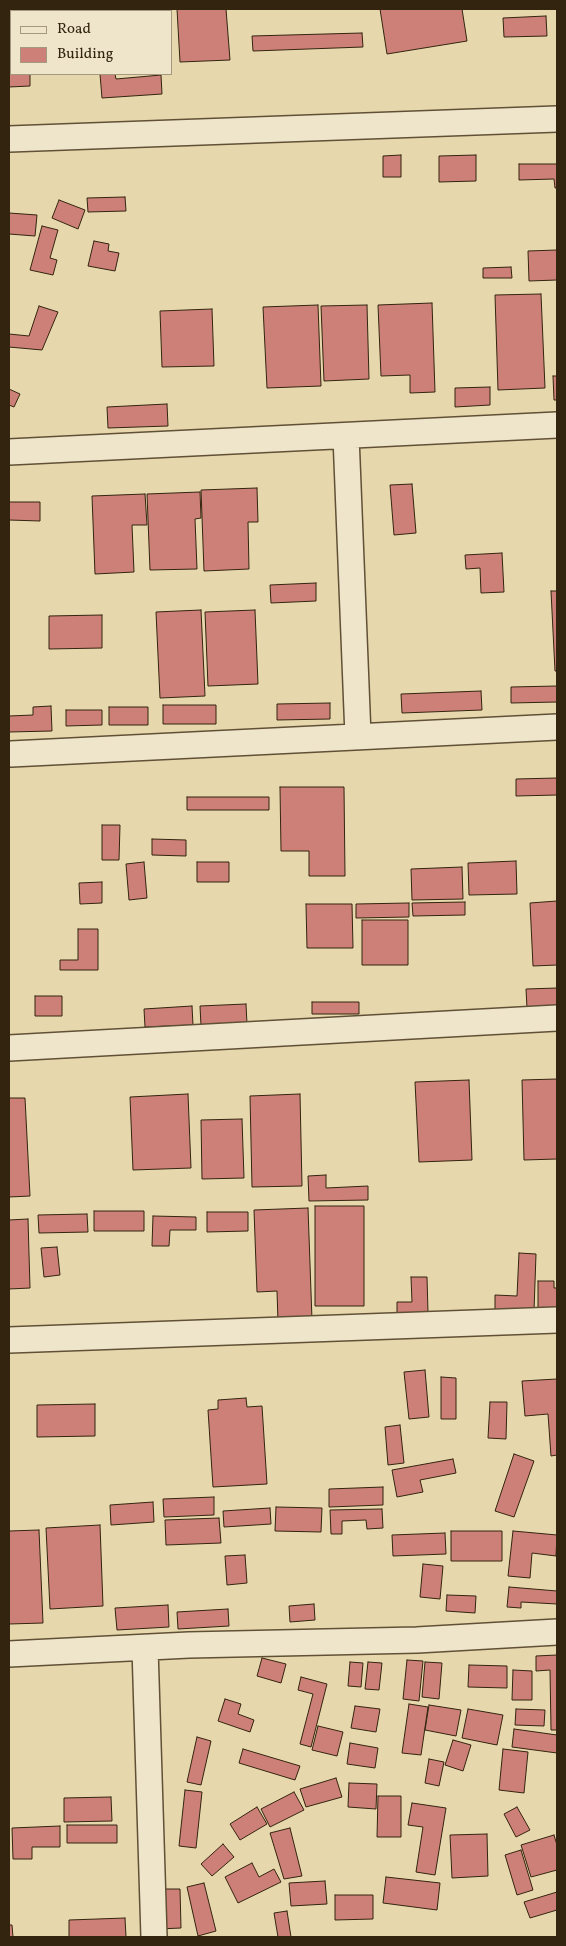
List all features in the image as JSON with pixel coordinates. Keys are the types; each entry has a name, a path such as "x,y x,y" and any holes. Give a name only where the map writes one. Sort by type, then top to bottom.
{"street":[{"path":"9,139 557,119"},
{"path":"9,452 557,425"},
{"path":"346,436 358,736"},
{"path":"11,754 557,727"},
{"path":"9,1048 557,1018"},
{"path":"9,1340 557,1320"},
{"path":"9,1654 417,1640 557,1632"},
{"path":"144,1648 154,1937"}],"building":[{"path":"177,9 226,9 230,60 180,62"},
{"path":"380,9 462,9 467,41 387,54"},
{"path":"546,16 547,36 504,37 503,18"},
{"path":"10,23 10,75 30,75 30,86 9,87"},
{"path":"362,33 363,47 253,51 252,36"},
{"path":"100,75 115,75 116,79 161,75 162,94 102,98"},
{"path":"401,155 401,177 383,177 383,156"},
{"path":"476,155 476,181 439,182 439,156"},
{"path":"519,164 557,164 557,188 555,188 554,179 519,180"},
{"path":"125,197 126,211 88,212 87,198"},
{"path":"59,200 85,210 78,229 52,218"},
{"path":"9,213 37,215 35,236 9,234"},
{"path":"42,226 58,230 50,258 57,260 53,275 30,270"},
{"path":"94,241 109,244 108,251 119,253 115,271 88,266"},
{"path":"557,250 557,280 529,281 528,251"},
{"path":"511,267 512,278 483,278 483,268"},
{"path":"541,294 545,388 498,390 495,295"},
{"path":"432,303 435,392 410,393 410,375 381,376 378,305"},
{"path":"318,305 321,386 267,388 263,307"},
{"path":"367,305 369,379 324,381 321,306"},
{"path":"39,306 58,312 42,350 9,347 9,334 29,336"},
{"path":"212,309 214,366 162,367 160,311"},
{"path":"553,376 557,376 557,400 554,400"},
{"path":"490,387 490,405 455,407 455,388"},
{"path":"9,389 20,394 14,407 9,405"},
{"path":"167,404 168,426 108,428 107,407"},
{"path":"412,484 416,533 394,535 390,485"},
{"path":"257,488 258,522 248,522 249,569 204,571 201,490"},
{"path":"200,492 201,518 195,519 197,569 150,570 147,494"},
{"path":"145,494 147,525 132,525 134,572 95,574 92,496"},
{"path":"9,502 40,502 40,521 9,520"},
{"path":"502,553 504,592 481,593 480,568 466,569 465,555"},
{"path":"316,583 316,601 271,603 270,585"},
{"path":"551,591 557,591 557,671 555,671"},
{"path":"201,610 205,696 160,698 156,612"},
{"path":"255,610 258,684 208,686 205,612"},
{"path":"102,615 102,648 49,649 49,616"},
{"path":"557,686 557,702 511,703 511,687"},
{"path":"481,691 482,710 402,713 401,694"},
{"path":"330,703 330,719 277,720 277,704"},
{"path":"163,705 216,705 216,724 163,724"},
{"path":"51,706 52,731 9,732 9,716 33,715 33,707"},
{"path":"109,707 148,707 148,725 109,725"},
{"path":"66,710 102,710 102,725 66,726"},
{"path":"557,778 557,795 516,796 516,779"},
{"path":"280,787 344,787 345,876 309,876 309,851 281,851"},
{"path":"187,797 269,797 269,810 187,810"},
{"path":"102,825 120,825 119,860 102,860"},
{"path":"152,839 186,840 186,856 152,855"},
{"path":"516,861 517,894 469,895 468,863"},
{"path":"144,862 147,898 129,900 126,864"},
{"path":"197,862 229,862 229,882 197,882"},
{"path":"462,867 463,899 412,900 411,869"},
{"path":"102,882 102,903 80,904 79,883"},
{"path":"557,901 557,965 533,966 530,903"},
{"path":"465,902 465,915 413,916 412,903"},
{"path":"409,903 409,917 356,918 356,904"},
{"path":"306,904 352,904 353,948 307,948"},
{"path":"362,920 408,920 408,965 362,965"},
{"path":"78,929 98,929 98,970 60,970 60,960 78,960"},
{"path":"557,988 557,1007 527,1008 526,989"},
{"path":"35,996 62,996 62,1016 35,1016"},
{"path":"312,1002 359,1002 359,1014 312,1014"},
{"path":"246,1004 247,1024 201,1026 200,1006"},
{"path":"192,1006 193,1025 145,1027 144,1009"},
{"path":"557,1079 557,1159 524,1160 522,1080"},
{"path":"469,1080 472,1160 419,1162 415,1082"},
{"path":"188,1094 191,1168 133,1170 130,1097"},
{"path":"300,1094 302,1186 252,1187 250,1096"},
{"path":"9,1098 25,1098 30,1196 9,1197"},
{"path":"242,1119 244,1178 202,1179 201,1120"},
{"path":"326,1175 326,1188 368,1186 368,1200 309,1201 308,1176"},
{"path":"315,1206 364,1206 364,1306 315,1306"},
{"path":"308,1208 312,1320 278,1322 277,1291 257,1292 254,1210"},
{"path":"94,1211 144,1211 144,1231 94,1231"},
{"path":"207,1212 248,1212 248,1231 207,1232"},
{"path":"87,1214 88,1232 39,1233 38,1215"},
{"path":"153,1216 196,1217 196,1230 170,1230 169,1246 152,1246"},
{"path":"28,1219 30,1288 9,1289 9,1220"},
{"path":"57,1247 60,1275 44,1277 41,1248"},
{"path":"519,1253 536,1254 534,1311 495,1310 495,1295 517,1296"},
{"path":"411,1277 427,1277 428,1313 397,1313 397,1302 412,1302"},
{"path":"538,1281 554,1281 554,1288 557,1288 557,1310 538,1310"},
{"path":"425,1370 429,1417 409,1419 404,1372"},
{"path":"441,1377 456,1378 456,1419 441,1419"},
{"path":"557,1379 557,1455 551,1456 548,1414 525,1416 522,1381"},
{"path":"246,1398 247,1407 262,1406 267,1484 213,1487 208,1410 218,1409 218,1400"},
{"path":"490,1402 507,1402 506,1439 488,1438"},
{"path":"95,1404 95,1436 37,1437 37,1405"},
{"path":"400,1425 404,1463 388,1465 385,1427"},
{"path":"514,1454 534,1461 514,1517 495,1511"},
{"path":"453,1459 456,1473 420,1480 423,1492 397,1497 392,1470"},
{"path":"383,1487 383,1505 329,1507 329,1489"},
{"path":"214,1497 214,1515 164,1517 163,1499"},
{"path":"153,1502 154,1522 111,1525 110,1505"},
{"path":"276,1507 322,1508 321,1532 275,1531"},
{"path":"270,1508 271,1524 224,1527 223,1511"},
{"path":"382,1509 383,1528 367,1529 366,1520 342,1521 342,1534 331,1534 330,1510"},
{"path":"219,1518 221,1543 166,1545 165,1520"},
{"path":"100,1525 103,1606 50,1609 46,1528"},
{"path":"39,1530 43,1623 9,1624 9,1531"},
{"path":"451,1531 502,1531 502,1561 451,1561"},
{"path":"513,1531 557,1535 556,1556 532,1553 530,1578 508,1576"},
{"path":"445,1533 446,1554 393,1556 392,1535"},
{"path":"245,1555 247,1583 227,1585 225,1556"},
{"path":"423,1564 443,1566 440,1599 420,1597"},
{"path":"509,1587 557,1591 557,1604 521,1602 521,1608 507,1607"},
{"path":"447,1595 476,1596 475,1613 446,1611"},
{"path":"314,1604 315,1620 290,1622 289,1606"},
{"path":"168,1605 169,1627 117,1630 115,1608"},
{"path":"228,1609 229,1626 178,1629 177,1612"},
{"path":"557,1655 557,1730 551,1730 550,1670 536,1671 536,1656"},
{"path":"262,1658 286,1664 281,1683 257,1676"},
{"path":"407,1660 423,1661 419,1701 403,1699"},
{"path":"350,1662 363,1663 361,1687 348,1686"},
{"path":"368,1662 382,1663 379,1690 365,1689"},
{"path":"425,1662 442,1663 439,1699 422,1697"},
{"path":"469,1665 507,1666 507,1688 468,1687"},
{"path":"513,1670 532,1671 532,1700 512,1700"},
{"path":"301,1677 327,1684 311,1747 300,1744 313,1694 298,1690"},
{"path":"225,1699 241,1704 238,1714 254,1720 250,1732 218,1721"},
{"path":"409,1704 428,1707 421,1755 402,1753"},
{"path":"429,1705 461,1710 456,1736 425,1730"},
{"path":"355,1706 380,1709 376,1732 351,1728"},
{"path":"468,1709 503,1715 497,1745 462,1738"},
{"path":"516,1709 545,1710 544,1726 515,1725"},
{"path":"318,1726 343,1732 337,1756 312,1750"},
{"path":"514,1729 557,1735 557,1753 512,1747"},
{"path":"197,1737 211,1741 201,1785 187,1782"},
{"path":"453,1740 471,1745 463,1771 445,1765"},
{"path":"350,1743 378,1748 375,1768 347,1764"},
{"path":"243,1749 300,1766 295,1780 239,1763"},
{"path":"503,1749 528,1752 524,1793 499,1790"},
{"path":"429,1759 444,1762 439,1786 425,1783"},
{"path":"336,1778 342,1797 306,1807 300,1789"},
{"path":"349,1783 377,1784 376,1809 348,1807"},
{"path":"185,1790 202,1792 196,1848 179,1846"},
{"path":"294,1792 304,1810 270,1827 261,1809"},
{"path":"378,1796 401,1796 401,1837 377,1837"},
{"path":"111,1797 112,1821 64,1822 64,1798"},
{"path":"412,1803 446,1808 435,1875 416,1872 423,1827 408,1825"},
{"path":"257,1807 267,1824 240,1840 230,1824"},
{"path":"517,1807 530,1830 516,1837 504,1814"},
{"path":"67,1825 117,1825 117,1843 67,1843"},
{"path":"60,1826 60,1847 32,1847 32,1859 13,1859 12,1828"},
{"path":"290,1828 302,1876 284,1879 270,1833"},
{"path":"487,1834 488,1876 452,1878 450,1835"},
{"path":"554,1835 557,1845 557,1870 531,1877 521,1845"},
{"path":"223,1844 234,1857 212,1876 201,1864"},
{"path":"521,1850 533,1890 517,1895 505,1855"},
{"path":"252,1863 259,1877 274,1869 281,1882 238,1903 225,1877"},
{"path":"386,1877 440,1883 437,1910 383,1903"},
{"path":"325,1881 327,1904 291,1906 289,1883"},
{"path":"204,1883 216,1931 198,1936 187,1887"},
{"path":"158,1889 180,1889 181,1928 158,1929"},
{"path":"557,1892 557,1910 530,1918 524,1902"},
{"path":"335,1895 373,1895 373,1919 335,1920"},
{"path":"287,1911 291,1937 278,1937 274,1913"},
{"path":"125,1918 126,1937 69,1937 69,1920"},
{"path":"9,1925 12,1925 13,1937 9,1937"}]}
